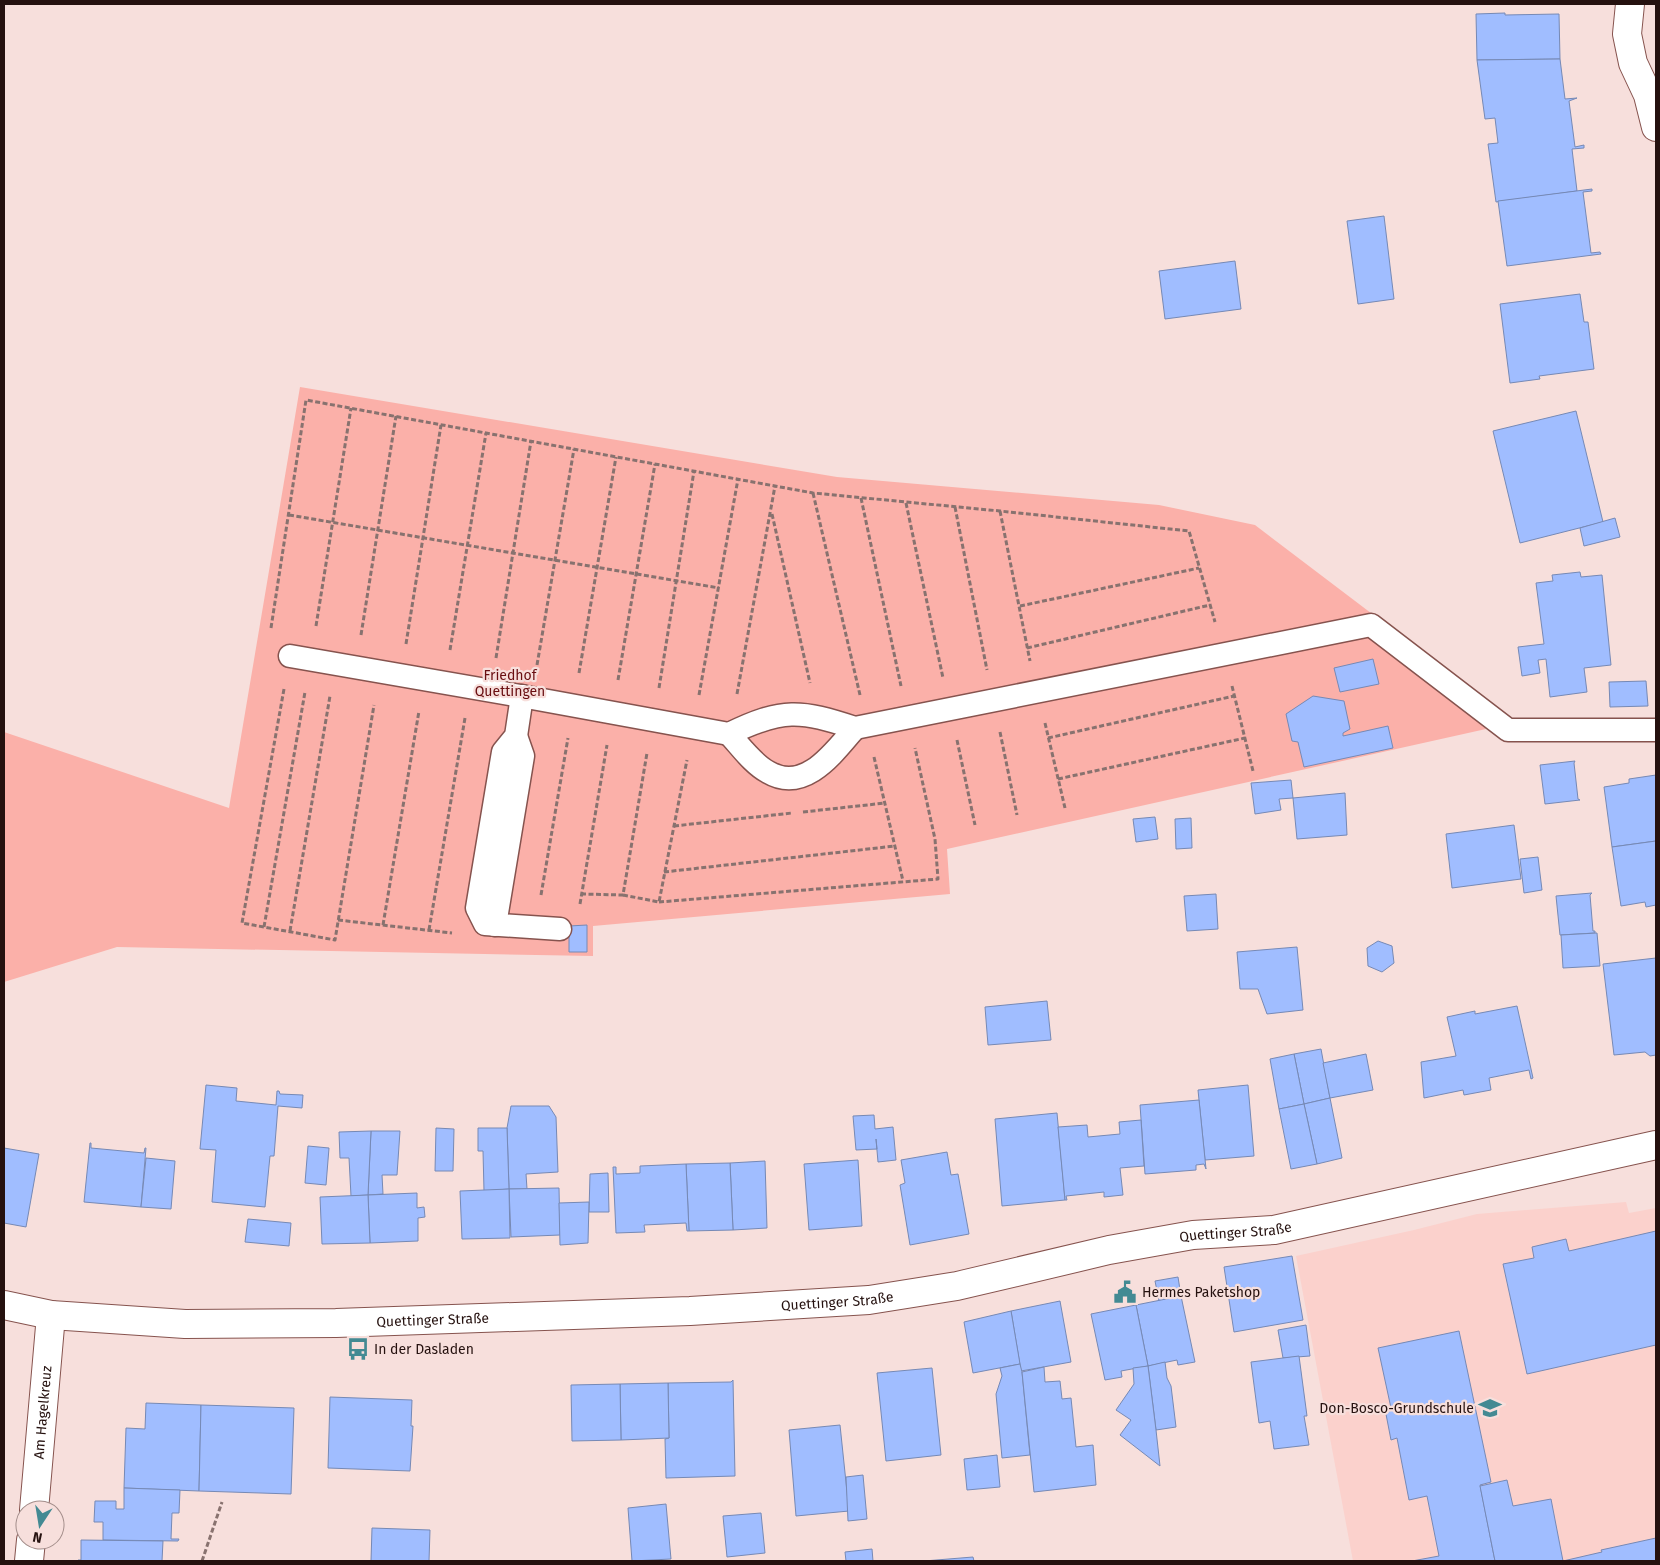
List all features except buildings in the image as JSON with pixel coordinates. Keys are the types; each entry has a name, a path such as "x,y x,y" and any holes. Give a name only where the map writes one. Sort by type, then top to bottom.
{"street":[{"path":"1630,4 1627,34 1633,63 1648,95 1656,127"},
{"name":"Quettinger Straße","path":"4,1305 51,1315 186,1324 336,1323 690,1311 869,1300 957,1286 1109,1250 1193,1235 1274,1230 1656,1145"},
{"name":"Am Hagelkreuz","path":"35,1500 51,1315"}],"lane":[{"path":"290,656 730,734 771,717 789,714 816,716 861,726 1371,625 1508,730 1656,730"},
{"path":"527,697 516,736 504,752 477,908 490,925 560,929"},
{"path":"730,734 747,754 767,772 785,779 798,778 811,772 861,726"}],"path":[{"path":"441,425 422,538 390,673 338,920 336,940 242,923 290,656 270,632 306,400 813,493 1189,531"},
{"path":"290,932 346,666 377,530 396,416"},
{"path":"383,925 434,681 467,545 486,433"},
{"path":"428,930 480,689 513,554 531,441"},
{"path":"527,697 574,449"},
{"path":"730,734 775,486"},
{"path":"813,493 861,726 885,803 903,881"},
{"path":"906,502 975,825"},
{"path":"955,507 1017,815"},
{"path":"771,511 816,716"},
{"path":"289,515 718,588"},
{"path":"1020,606 1199,568"},
{"path":"1027,648 1210,605"},
{"path":"1048,738 1234,696"},
{"path":"1058,779 1245,738"},
{"path":"674,826 885,803"},
{"path":"664,872 895,846"},
{"path":"659,902 938,879"},
{"path":"338,920 466,934 490,925"},
{"path":"202,1561 222,1502"}],"shaded area":[{"name":"Don-Bosco-Grundschule","path":"1626,1202 1629,1213 1656,1208 1656,1561 1353,1561 1296,1256 1477,1214"}],"green space":[{"name":"Friedhof Quettingen","path":"300,387 837,477 1159,505 1255,525 1392,629 1486,729 947,849 950,894 593,926 593,956 117,947 4,982 4,732 229,808"}],"place":[{"name":"Hermes Paketshop","path":"1125,1292"},
{"name":"In der Dasladen","path":"358,1349"},
{"name":"Don-Bosco-Grundschule","path":"1490,1408"}]}
